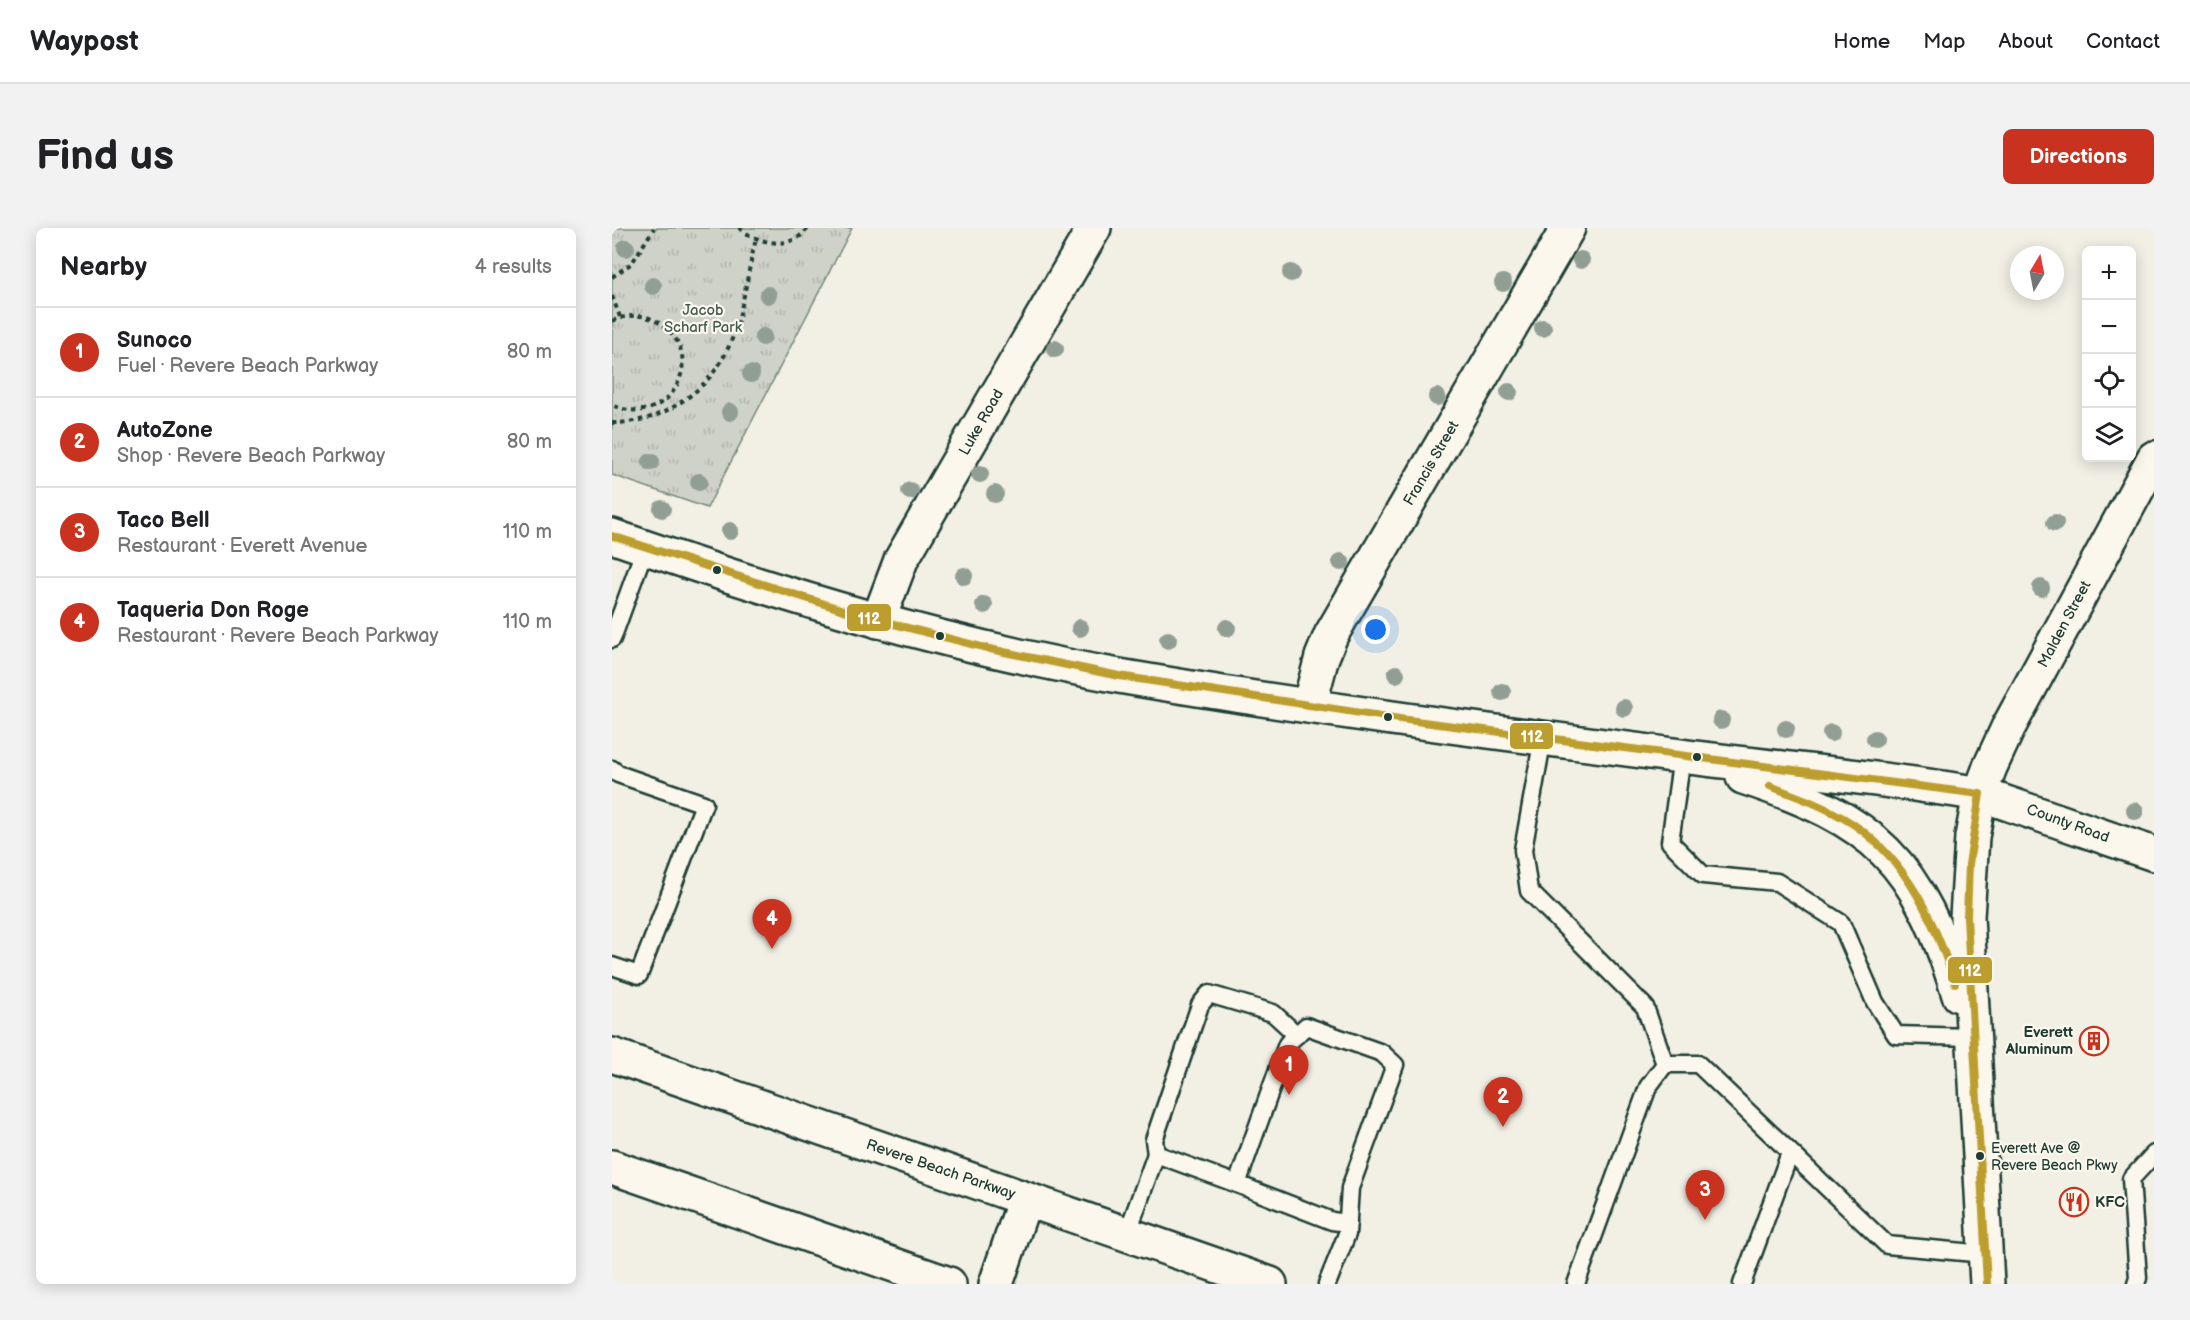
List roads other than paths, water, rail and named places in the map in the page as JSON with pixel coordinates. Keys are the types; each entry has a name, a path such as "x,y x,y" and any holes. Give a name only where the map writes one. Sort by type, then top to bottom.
{"main road":[{"name":"Luke Road","path":"878,621 892,578 901,560 1094,228"},
{"name":"Francis Street","path":"1309,706 1330,635 1568,228"},
{"name":"Malden Street","path":"1972,1037 1967,889 1980,794 2008,728 2154,458"},
{"path":"612,536 813,603 973,645 1116,675 1309,706 1682,756 1830,810 1853,824 1885,850 1902,869 1929,910 1972,1037 1986,1269"},
{"name":"County Road","path":"1682,756 1980,794 2154,854"},
{"name":"Revere Beach Parkway","path":"612,1055 1270,1284"},
{"path":"612,1167 949,1284"},
{"path":"996,1284 1025,1199"}],"lane":[{"path":"612,639 645,548"},
{"path":"1543,737 1523,850 1529,891 1645,1007 1665,1064"},
{"path":"1682,756 1670,842 1702,875 1777,882 1841,923 1875,1002 1896,1035 1972,1037"},
{"path":"612,966 639,975 704,804 614,777"},
{"path":"1127,1234 1156,1154 1154,1140 1200,1005 1209,994 1273,1013 1297,1035"},
{"path":"1237,1184 1287,1044 1306,1026 1382,1053 1395,1065 1350,1188 1347,1234 1327,1284"},
{"path":"1665,1064 1698,1064 1887,1245 1986,1269"},
{"path":"1576,1284 1648,1087 1665,1064"},
{"path":"1742,1284 1790,1153"},
{"path":"1156,1154 1332,1221 1348,1223"},
{"path":"2136,1284 2138,1278 2131,1179 2154,1154"}],"place":[{"name":"Taqueria Don Roge","path":"772,949"},
{"name":"Everett Aluminum","path":"2094,1041"},
{"name":"Sunoco","path":"1289,1095"},
{"name":"AutoZone","path":"1503,1127"},
{"name":"Everett Ave @ Revere Beach Pkwy","path":"1980,1156"},
{"name":"KFC","path":"2074,1202"},
{"name":"Taco Bell","path":"1705,1220"}],"park label":[{"name":"Jacob Scharf Park","path":"703,318"}]}
